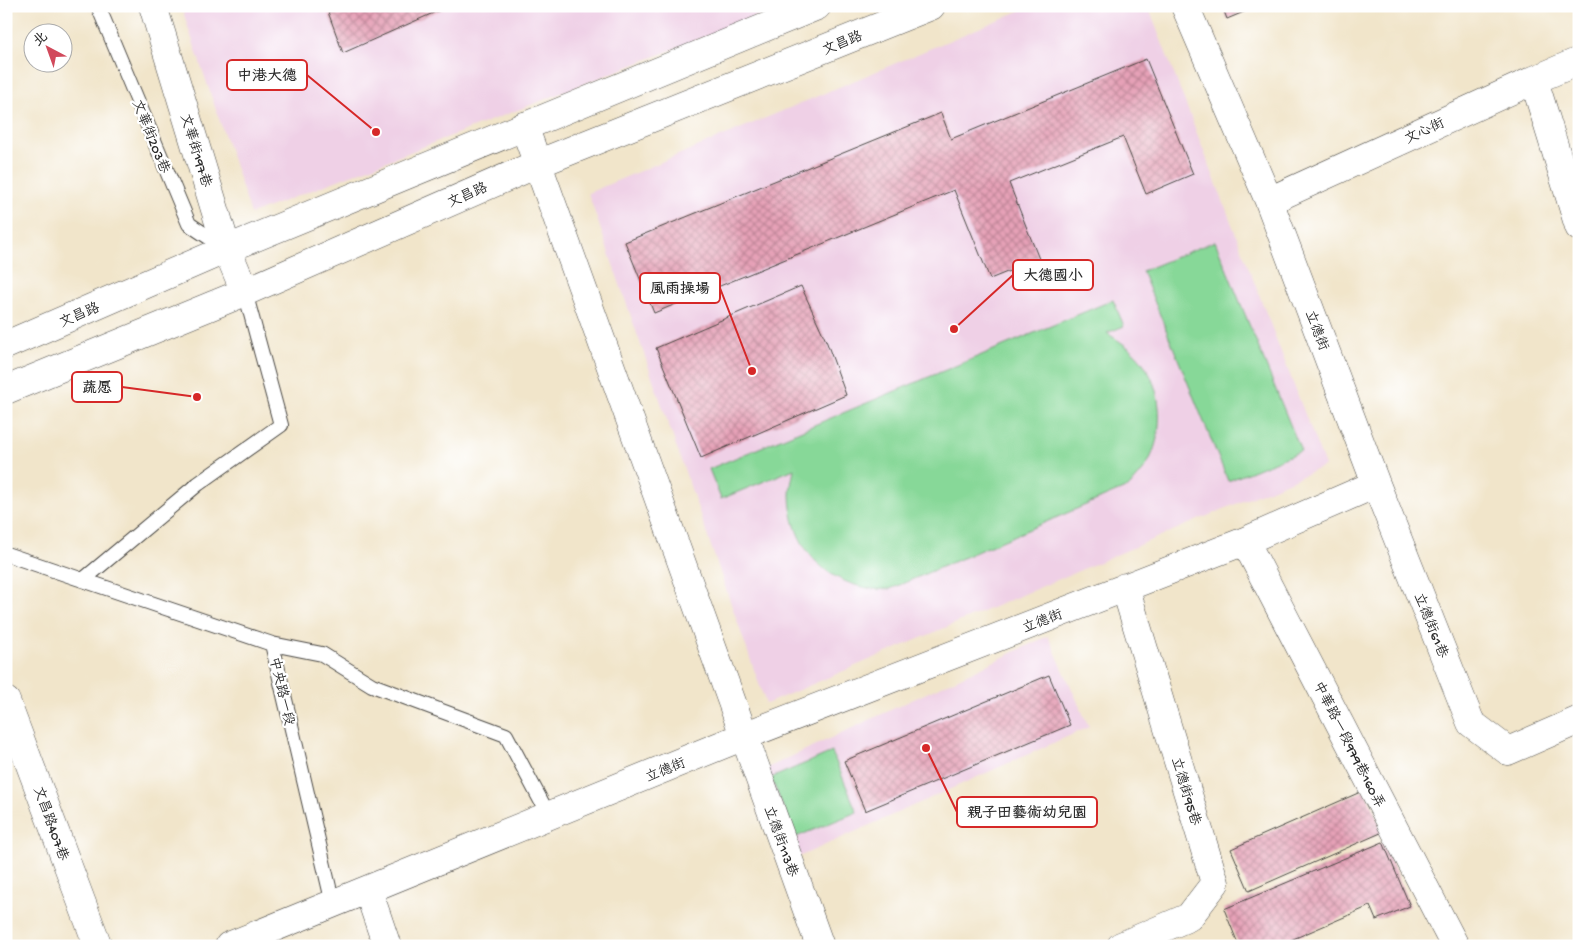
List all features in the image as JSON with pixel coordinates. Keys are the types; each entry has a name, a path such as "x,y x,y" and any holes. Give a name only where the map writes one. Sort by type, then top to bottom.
{"street":[{"name":"文華街197巷","path":"153,6 227,249 246,292"},
{"name":"文昌路","path":"6,345 227,249 816,6"},
{"name":"文昌路","path":"6,390 246,292 537,164 931,6"},
{"name":"立德街","path":"229,946 744,736 1245,542 1376,484 1270,201 1185,6"},
{"name":"文心街","path":"1270,201 1579,61"},
{"path":"1534,80 1579,227"},
{"name":"立德街113巷","path":"524,126 820,946"},
{"name":"立德街61巷","path":"1376,484 1471,723 1508,750 1579,720"},
{"name":"中華路一段979巷160弄","path":"1245,542 1455,946"},
{"name":"立德街95巷","path":"1121,946 1189,917 1215,883 1125,587"},
{"name":"文昌路407巷","path":"6,700 98,946"},
{"path":"368,890 387,946"}],"lane":[{"name":"文華街203巷","path":"98,6 188,224 227,249"},
{"path":"84,580 198,484 280,425 246,292"},
{"name":"中央路一段","path":"6,554 272,644 333,904"},
{"path":"272,644 322,654 372,685 506,735 549,816"}],"shaded area":[{"path":"181,6 784,6 251,214"},
{"path":"1031,6 1148,6 1325,466 766,704 588,193"},
{"path":"1048,636 1089,727 794,859 765,769"}],"green space":[{"path":"1215,241 1301,451 1228,481 1142,271"},
{"path":"1113,300 1124,326 1107,333 1129,348 1148,370 1157,396 1159,409 1158,436 1154,449 1145,468 1130,486 890,589 870,589 850,583 822,567 811,556 802,543 792,512 790,492 794,469 721,499 709,469"},
{"path":"832,752 857,812 796,837 771,778"}],"building":[{"path":"340,6 449,6 343,53 328,12"},
{"path":"1222,6 1258,6 1227,19"},
{"path":"1146,59 1193,174 1146,194 1123,137 1009,183 1039,259 990,279 954,190 654,313 625,242 941,113 951,139"},
{"path":"801,286 827,343 846,395 701,458 656,348"},
{"path":"1049,675 1070,725 865,811 844,761"},
{"path":"1365,790 1383,832 1249,891 1231,849"},
{"path":"1383,842 1410,906 1376,920 1370,906 1277,946 1239,946 1224,909"}],"place":[{"name":"中港大德","path":"376,132"},
{"name":"大德國小","path":"954,329"},
{"name":"風雨操場","path":"752,371"},
{"name":"蔬愿","path":"197,397"},
{"name":"親子田藝術幼兒園","path":"926,748"}]}
